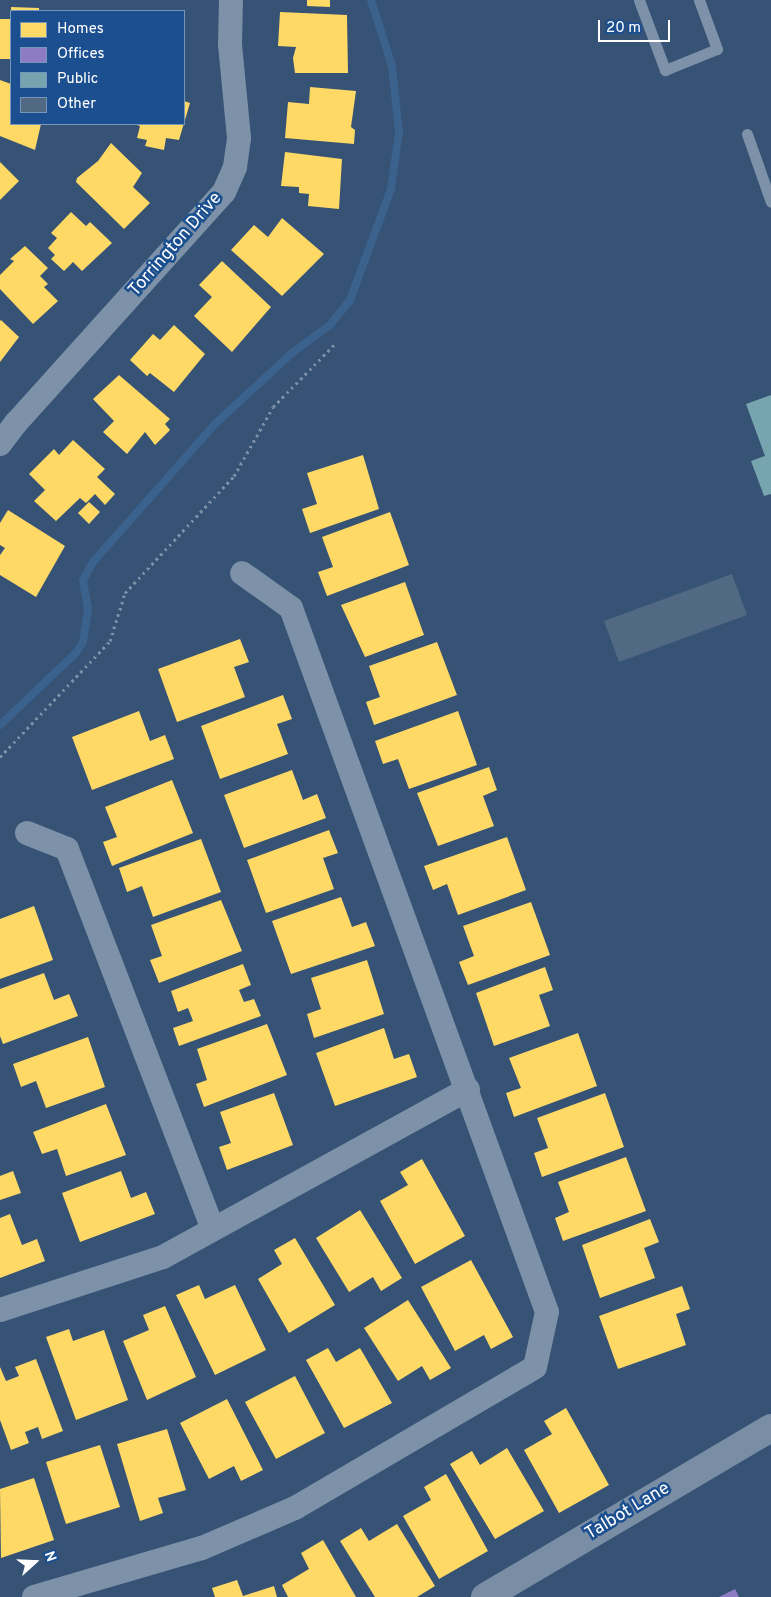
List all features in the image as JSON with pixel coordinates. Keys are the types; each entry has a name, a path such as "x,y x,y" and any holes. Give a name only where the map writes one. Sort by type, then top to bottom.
{"street":[{"name":"Torrington Drive","path":"0,444 16,423 224,192 235,167 239,138 230,44 231,0"},
{"path":"34,1597 202,1548 294,1508 535,1368 547,1312 468,1089 291,608 242,573"},
{"path":"26,833 67,849 213,1228"},
{"path":"0,1310 163,1257 468,1089"},
{"name":"Talbot Lane","path":"485,1597 771,1428"}],"lane":[{"path":"639,0 665,70 717,49 699,0"},
{"path":"747,134 771,202"}],"path":[{"path":"0,757 110,642 125,593 234,476 273,407 335,344"}],"building: Homes":[{"path":"307,0 330,0 330,7 307,6"},
{"path":"11,7 39,8 39,10 11,10"},
{"path":"280,12 347,15 348,73 295,73 293,58 296,47 278,46"},
{"path":"0,19 10,19 10,59 0,59"},
{"path":"0,80 10,84 10,125 41,125 35,150 0,136"},
{"path":"310,87 356,91 351,127 355,130 354,144 285,138 288,102 309,104"},
{"path":"185,101 190,103 185,120"},
{"path":"137,125 184,125 179,140 166,138 164,150 145,146 147,140 137,138 140,126"},
{"path":"111,143 142,173 133,187 150,203 124,229 76,182 77,178 98,161"},
{"path":"285,152 342,159 339,209 308,206 309,194 299,193 299,187 281,186"},
{"path":"0,162 19,181 0,200"},
{"path":"71,212 86,226 90,222 112,243 82,271 73,262 64,271 51,259 55,255 48,248 57,238 51,233"},
{"path":"282,218 324,254 282,296 231,250 254,225 268,237"},
{"path":"25,246 48,268 40,276 48,284 44,287 58,301 33,324 0,289 0,275 14,261 10,259"},
{"path":"222,261 271,307 232,352 194,316 212,297 199,285"},
{"path":"0,321 19,337 0,362"},
{"path":"174,325 205,354 174,392 150,373 147,376 130,360 153,334 160,340"},
{"path":"119,375 170,419 165,424 170,430 155,445 145,432 127,454 103,432 114,421 93,399"},
{"path":"73,440 105,469 97,477 115,494 105,505 95,494 86,503 80,498 56,521 34,501 45,490 29,474 54,449 59,455"},
{"path":"363,455 379,509 310,533 302,509 317,504 307,473"},
{"path":"89,502 100,512 89,524 78,513"},
{"path":"8,510 65,546 36,597 0,575 0,555 5,548 0,545 0,523"},
{"path":"390,512 409,565 327,596 318,572 333,567 322,537"},
{"path":"405,582 424,635 365,657 341,605"},
{"path":"240,639 249,662 234,667 245,697 177,722 158,669"},
{"path":"437,642 457,695 374,725 366,702 380,697 369,666"},
{"path":"283,695 292,719 277,724 288,754 220,779 201,726"},
{"path":"139,711 150,741 165,735 174,759 92,790 72,737"},
{"path":"458,711 477,765 409,789 398,759 383,764 375,741"},
{"path":"489,767 497,790 483,796 494,826 438,846 417,793"},
{"path":"292,770 303,800 317,794 326,818 244,848 224,795"},
{"path":"172,780 193,833 112,866 103,842 117,837 105,807"},
{"path":"329,830 338,853 323,858 334,889 266,913 247,860"},
{"path":"507,837 526,890 458,915 447,884 433,890 424,866"},
{"path":"201,839 221,892 153,917 142,886 127,892 119,868"},
{"path":"341,897 352,927 366,922 375,946 291,974 272,921"},
{"path":"221,900 242,951 159,983 150,960 162,956 151,925"},
{"path":"531,902 550,955 468,985 459,962 474,956 463,926"},
{"path":"34,906 53,960 0,979 0,919"},
{"path":"367,960 384,1014 314,1038 307,1014 321,1009 311,978"},
{"path":"243,964 251,985 239,990 244,1002 254,999 261,1016 179,1046 173,1028 193,1021 188,1008 178,1012 171,991"},
{"path":"545,967 553,990 539,995 550,1026 494,1046 476,993"},
{"path":"44,973 54,1000 69,994 78,1016 3,1044 0,1036 0,989"},
{"path":"267,1024 287,1075 204,1107 196,1084 207,1080 197,1049"},
{"path":"384,1028 394,1059 409,1054 417,1077 335,1106 316,1053"},
{"path":"578,1033 597,1086 514,1117 506,1093 521,1088 509,1058"},
{"path":"88,1037 105,1087 46,1108 36,1081 21,1087 13,1064"},
{"path":"274,1093 293,1145 227,1170 219,1147 231,1143 220,1112"},
{"path":"605,1093 624,1147 542,1177 534,1153 548,1148 537,1118"},
{"path":"106,1104 126,1155 66,1176 57,1149 42,1154 33,1132"},
{"path":"626,1157 646,1211 563,1241 555,1218 569,1212 558,1182"},
{"path":"422,1159 465,1236 415,1264 380,1201 408,1185 400,1172"},
{"path":"13,1171 21,1193 0,1200 0,1176"},
{"path":"121,1171 131,1198 146,1192 155,1214 80,1242 62,1193"},
{"path":"360,1210 402,1278 381,1291 373,1277 349,1292 316,1238"},
{"path":"10,1214 22,1245 37,1239 45,1261 0,1278 0,1218"},
{"path":"650,1219 659,1242 644,1248 655,1278 600,1298 582,1245"},
{"path":"295,1238 335,1305 289,1333 258,1279 282,1264 274,1250"},
{"path":"471,1260 513,1337 491,1349 484,1335 455,1351 421,1287"},
{"path":"199,1285 205,1299 235,1285 266,1350 215,1375 176,1295"},
{"path":"682,1286 690,1309 676,1314 686,1345 618,1369 599,1316"},
{"path":"408,1300 451,1368 430,1380 422,1366 398,1381 364,1328"},
{"path":"165,1306 196,1377 147,1400 123,1341 149,1330 143,1315"},
{"path":"69,1329 73,1341 104,1330 128,1400 76,1420 46,1337"},
{"path":"328,1348 336,1362 360,1348 392,1403 344,1428 306,1360"},
{"path":"36,1359 63,1431 42,1439 38,1427 25,1432 29,1443 11,1450 0,1420 0,1367 6,1381 19,1376 15,1367"},
{"path":"295,1376 325,1433 276,1459 245,1402"},
{"path":"227,1399 263,1470 241,1481 234,1466 209,1479 180,1423"},
{"path":"566,1408 609,1485 559,1513 524,1450 552,1434 544,1421"},
{"path":"167,1429 186,1490 158,1498 163,1513 140,1521 117,1444"},
{"path":"100,1445 120,1507 66,1524 46,1462"},
{"path":"507,1448 544,1511 495,1539 450,1464 472,1451 480,1465"},
{"path":"446,1474 488,1551 439,1579 403,1516 431,1500 424,1487"},
{"path":"34,1478 54,1540 1,1558 0,1489"},
{"path":"397,1524 435,1586 417,1597 375,1597 340,1541 361,1528 369,1541"},
{"path":"323,1540 356,1597 288,1597 282,1585 309,1569 301,1553"},
{"path":"237,1580 243,1596 274,1586 277,1597 215,1597 212,1588"}],"building: Offices":[{"path":"735,1589 739,1597 719,1597"}],"building: Public":[{"path":"771,395 771,494 764,496 751,461 765,456 746,404"}],"building: Other":[{"path":"732,574 747,615 619,662 604,621"}],"waterway":[{"path":"0,725 76,653 83,642 88,609 83,580 93,562 216,423 292,353 330,325 350,300 391,189 399,132 392,66 371,0"}]}
